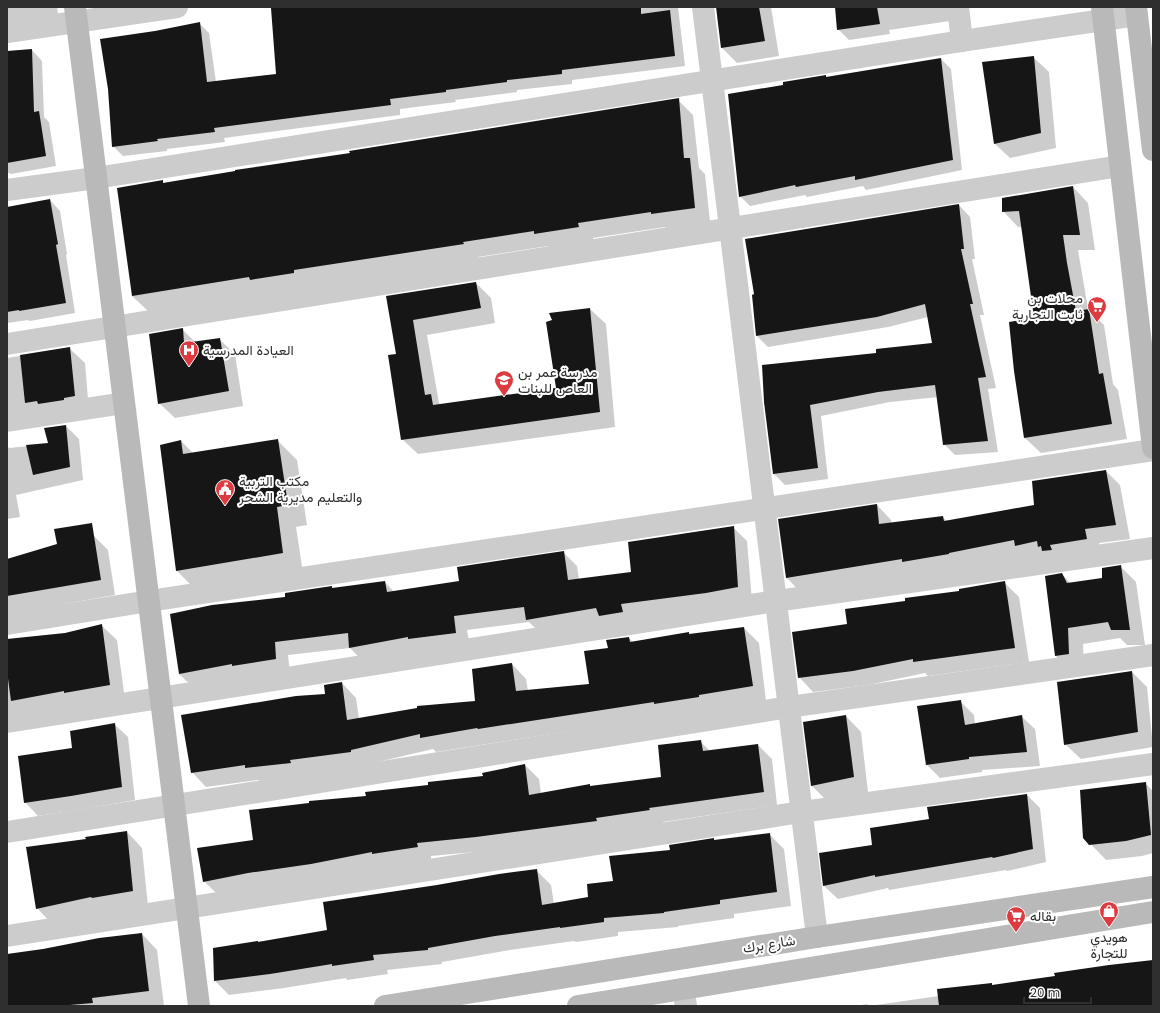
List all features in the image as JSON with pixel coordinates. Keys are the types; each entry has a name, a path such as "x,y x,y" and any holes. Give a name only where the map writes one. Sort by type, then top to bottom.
{"main road":[{"path":"1136,11 1153,150"},
{"path":"1102,13 1153,449"},
{"path":"76,14 199,1006"},
{"name":"شارع برك","path":"385,1006 817,937 1153,888"},
{"path":"578,1006 684,997 1153,912"}],"street":[{"path":"7,32 76,14 177,7"},
{"path":"703,7 817,937"},
{"path":"958,7 962,41"},
{"path":"7,190 96,178 962,41 1102,13 1136,11"},
{"path":"7,344 1120,166"},
{"path":"7,420 124,403"},
{"path":"7,624 149,601 1153,449"},
{"path":"7,722 776,601 1153,548"},
{"path":"7,832 788,707 1153,655"},
{"path":"7,936 801,812 1153,764"}],"building":[{"path":"641,7 641,14 670,10 675,56 562,70 562,74 507,80 507,82 446,90 446,92 390,99 391,105 214,128 215,132 157,139 158,141 112,147 108,89 100,39 155,31 200,22 207,82 276,74 271,8"},
{"path":"716,7 759,7 765,41 721,48"},
{"path":"835,7 877,7 880,24 837,30"},
{"path":"32,49 34,112 39,111 46,156 7,163 7,51"},
{"path":"1034,56 1041,133 994,144 982,62"},
{"path":"941,58 953,160 855,180 855,176 796,187 795,185 739,197 728,94 783,85 783,82 826,75 826,77"},
{"path":"679,98 684,158 690,158 695,208 651,214 651,212 578,223 579,227 534,234 534,231 463,242 464,244 294,270 294,273 250,280 249,277 132,296 117,188 163,180 163,183 235,170 350,153 349,151"},
{"path":"1073,186 1080,235 1063,235 1067,263 1076,311 1089,309 1099,374 1103,373 1112,424 1024,438 1014,371 1009,322 1034,318 1019,211 1002,212 1002,198"},
{"path":"50,199 66,303 7,312 7,207"},
{"path":"959,204 964,249 961,249 973,304 970,304 986,377 978,378 988,441 943,445 935,385 878,392 810,405 818,468 773,474 764,402 762,365 876,353 876,349 932,343 925,304 877,317 756,336 752,295 754,294 745,239"},
{"path":"476,282 481,308 413,320 425,395 431,394 433,405 556,388 546,322 552,320 549,313 590,308 600,412 401,440 388,355 396,354 386,296"},
{"name":"العيادة المدرسية","path":"183,328 184,343 220,338 229,391 158,404 149,334"},
{"path":"70,347 75,396 64,398 64,400 38,404 37,401 25,403 20,355"},
{"path":"66,425 70,467 33,475 26,445 48,443 44,428"},
{"name":"مكتب التربية والتعليم مديرية الشحر","path":"278,439 288,505 277,507 283,553 176,571 160,445 181,440 183,454"},
{"path":"1106,470 1116,525 1085,529 1087,539 1050,545 1052,550 1042,551 1041,546 1038,547 1037,541 1015,546 1014,540 949,554 902,562 902,559 786,578 778,519 877,504 879,524 943,516 944,521 1034,505 1032,481"},
{"path":"92,523 101,580 7,596 7,559 57,544 54,529"},
{"path":"734,526 738,587 706,593 621,604 623,612 599,616 596,608 526,620 524,607 454,616 456,633 408,639 408,637 349,648 348,633 275,642 276,659 232,666 232,664 179,674 170,614 212,605 285,597 285,593 332,586 332,588 385,581 387,592 459,581 457,567 564,551 568,580 631,572 628,542"},
{"path":"1121,565 1130,630 1111,630 1108,622 1068,628 1069,654 1055,656 1045,576 1062,573 1067,583 1102,578 1102,568"},
{"path":"1005,581 1015,648 913,662 913,659 853,671 798,678 792,632 847,624 845,609 905,601 905,598 959,591 959,589"},
{"path":"102,624 110,685 64,693 64,691 11,701 7,671 7,639 65,633"},
{"path":"744,627 753,686 699,695 699,697 654,704 654,702 477,728 420,738 420,734 351,750 351,752 290,760 291,763 245,768 245,765 191,773 181,715 296,696 325,694 324,685 342,682 347,720 417,708 417,706 475,701 472,669 512,663 516,691 589,684 584,651 608,648 606,640 629,637 630,642 689,632 689,634"},
{"path":"1132,671 1138,732 1064,745 1057,682"},
{"path":"961,700 965,725 1022,715 1027,752 969,757 969,759 926,765 917,706"},
{"path":"846,715 854,777 811,786 803,722"},
{"path":"115,723 122,787 24,803 18,756 72,748 70,731"},
{"path":"701,740 703,751 758,744 764,792 649,808 650,810 596,818 597,821 476,837 417,843 418,847 372,854 372,852 203,882 197,848 253,840 249,810 309,803 309,801 366,796 365,792 428,785 428,782 483,776 482,773 525,764 529,795 590,784 590,786 661,777 658,745"},
{"path":"1146,782 1151,835 1126,841 1089,845 1083,838 1080,790"},
{"path":"1027,794 1033,849 993,858 875,877 875,875 823,886 819,853 872,845 870,828 929,819 927,807"},
{"path":"127,831 133,891 91,897 36,909 26,847 86,839 85,837"},
{"path":"770,833 777,892 720,900 720,904 664,913 604,918 604,922 495,936 428,948 428,950 373,955 374,960 332,966 332,964 214,981 213,948 327,930 323,902 537,869 542,905 588,897 587,884 613,881 609,856 670,850 669,845 714,838 714,840"},
{"path":"142,933 149,991 92,998 93,1003 58,1006 7,1006 7,954 43,949 99,938"},
{"path":"1153,960 1153,1006 939,1006 937,989 992,983 992,985 1055,976 1054,973"}],"place":[{"name":"محلات بن ثابت التجارية","path":"1097,323"},
{"name":"العيادة المدرسية","path":"189,367"},
{"name":"مدرسة عمر بن العاص للبنات","path":"504,397"},
{"name":"مكتب التربية والتعليم مديرية الشحر","path":"225,506"},
{"name":"هويدي للتجارة","path":"1109,928"},
{"name":"بقاله","path":"1016,933"}]}
